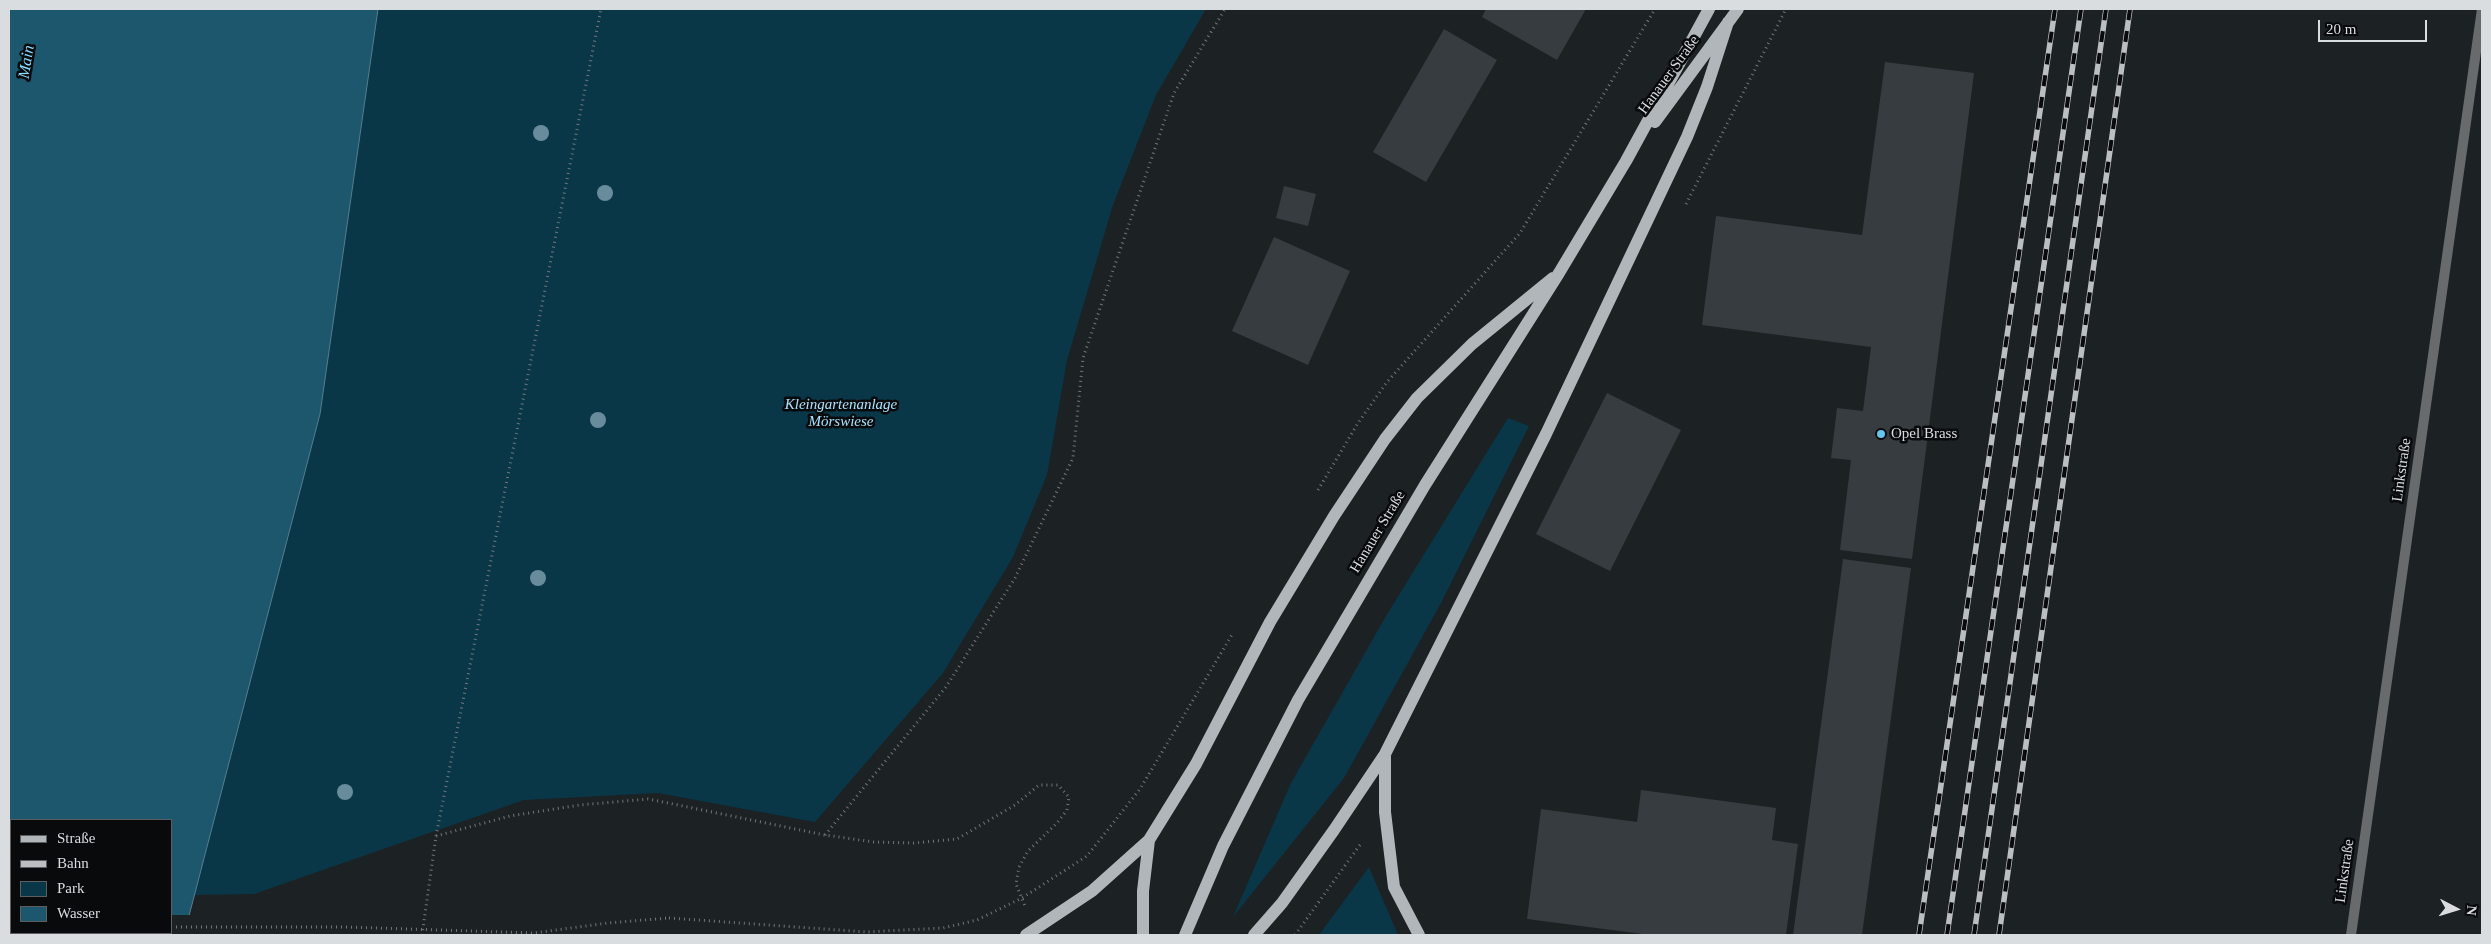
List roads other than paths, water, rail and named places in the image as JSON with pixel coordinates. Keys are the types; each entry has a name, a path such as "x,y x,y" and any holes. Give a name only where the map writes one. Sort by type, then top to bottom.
{"main road":[{"name":"Hanauer Straße","path":"1185,935 1222,846 1298,700 1425,485 1559,273 1626,161 1709,9"},
{"name":"Hanauer Straße","path":"1626,161 1738,9"},
{"path":"1254,935 1299,879 1385,754 1550,426 1687,138 1728,22"},
{"path":"1026,935 1092,891 1149,840 1196,764 1270,622 1334,516 1385,439 1417,398 1472,344 1559,273"},
{"path":"1385,754 1384,812 1394,886 1419,935"},
{"path":"1143,935 1143,891 1149,840"}],"street":[{"name":"Linkstraße","path":"2351,935 2482,9"}],"water":[{"name":"Main","path":"9,9 378,9 320,414 184,935 9,935"}],"railway":[{"path":"1919,935 2055,9"},
{"path":"1947,935 2081,9"},
{"path":"1974,935 2106,9"},
{"path":"1999,935 2130,9"}],"place":[{"name":"Opel Brass","path":"1881,434"}],"park label":[{"name":"Kleingartenanlage Mörswiese","path":"841,414"}]}
